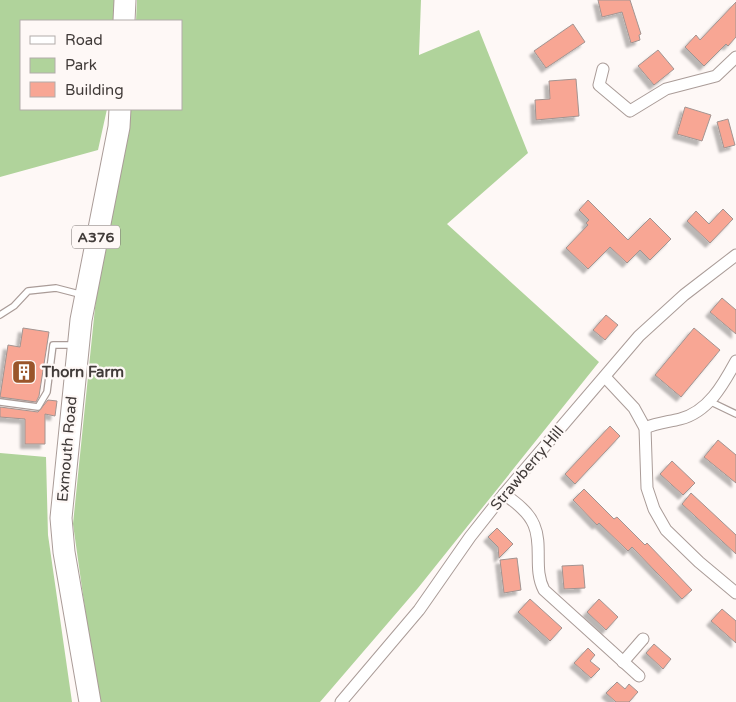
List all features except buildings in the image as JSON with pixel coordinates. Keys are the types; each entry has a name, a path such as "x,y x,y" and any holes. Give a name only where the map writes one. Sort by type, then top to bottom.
{"highway":[{"path":"124,20 125,0"},
{"name":"Exmouth Road","path":"90,702 64,552 61,518 78,345 85,295 119,127 120,110"}],"street":[{"path":"603,69 599,85 630,111 666,89 716,76 736,57"},
{"name":"Strawberry Hill","path":"341,702 419,610 504,494 639,336 684,295 736,255"},
{"path":"645,428 681,419 699,411 709,401 736,361"},
{"path":"605,377 634,408 645,428 647,488 654,509 666,530 736,593"},
{"path":"504,494 534,523 538,541 538,572 544,590 639,676"},
{"path":"623,662 643,638"}],"lane":[{"path":"0,315 14,306 28,291 56,288 85,295"},
{"path":"0,402 38,407 47,392 53,345 78,345"},
{"path":"709,401 736,414"}],"green space":[{"path":"0,0 115,0 114,20 20,20 20,110 107,110 98,150 0,177"},
{"path":"137,0 421,0 419,55 479,30 528,153 447,224 599,362 418,588 320,702 98,702 73,524 97,288 129,110 182,110 182,20 136,20"},
{"path":"0,453 46,457 48,535 72,702 0,702"}],"place":[{"name":"Thorn Farm","path":"24,372"}]}
